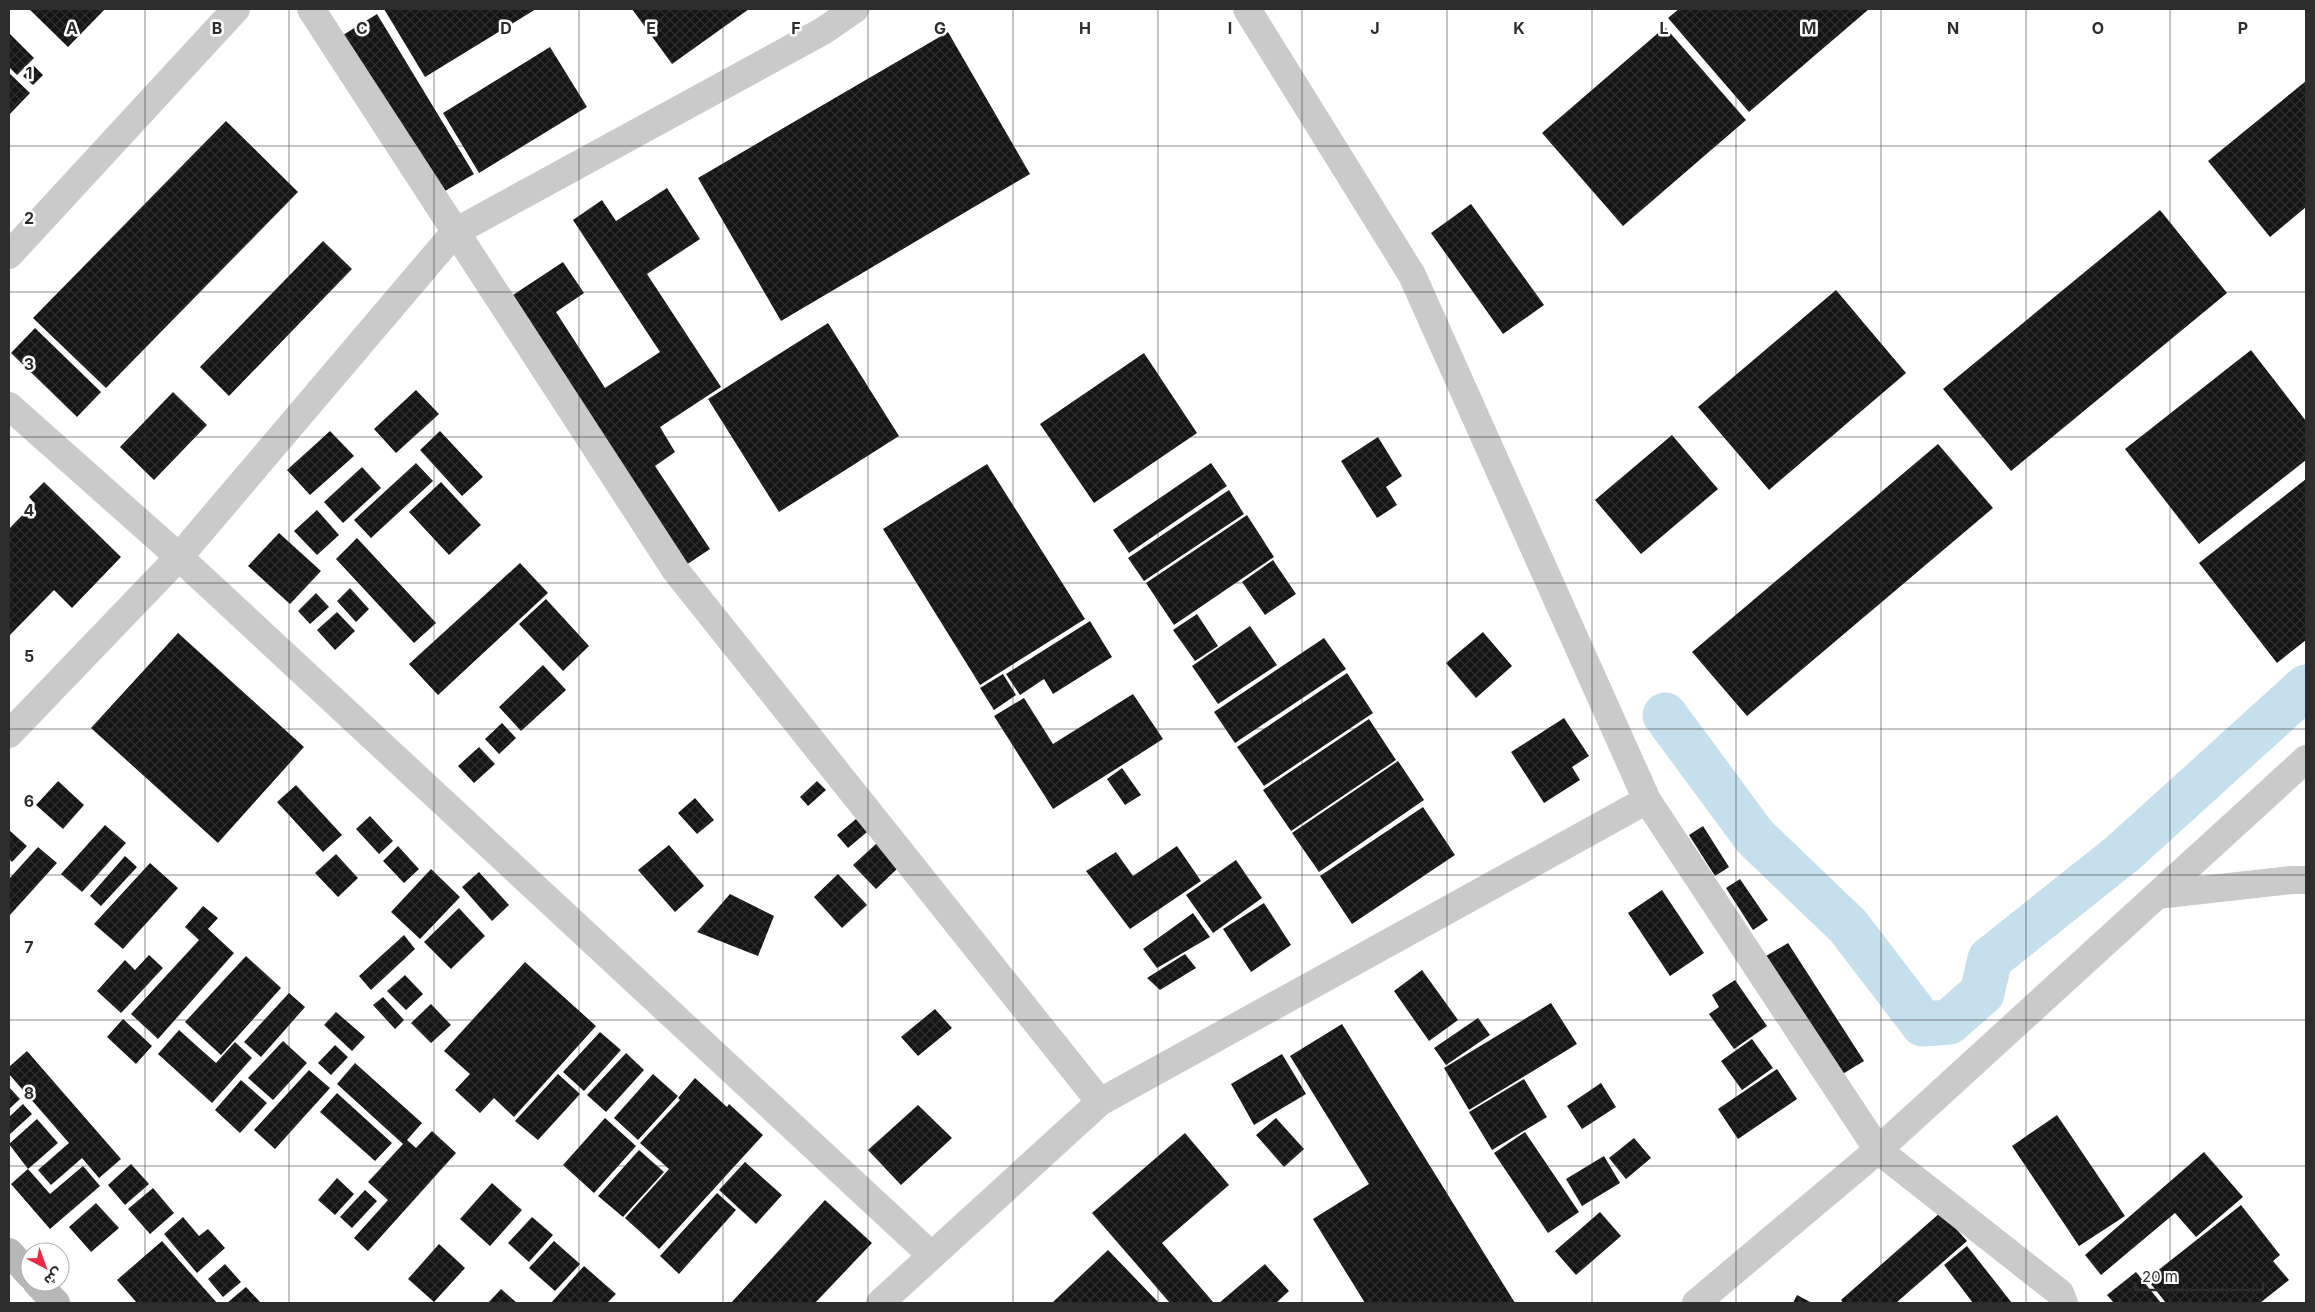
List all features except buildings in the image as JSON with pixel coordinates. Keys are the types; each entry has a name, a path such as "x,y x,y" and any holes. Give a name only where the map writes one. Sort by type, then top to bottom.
{"street":[{"path":"9,255 236,9"},
{"path":"311,9 676,571 1100,1102"},
{"path":"9,734 179,557 455,232 824,31 855,9"},
{"path":"1247,9 1412,275 1647,800 1878,1150 2060,1293 2064,1303"},
{"path":"9,406 179,557 931,1256"},
{"path":"1696,1303 1878,1150 2306,759"},
{"path":"880,1303 1100,1102 1647,800"},
{"path":"2157,895 2306,880"},
{"path":"9,1252 20,1264"},
{"path":"46,1292 56,1303"}],"waterway":[{"path":"1665,715 1755,837 1848,926 1923,1024 1949,1022 1982,993 1990,959 2123,853 2306,687"}]}
